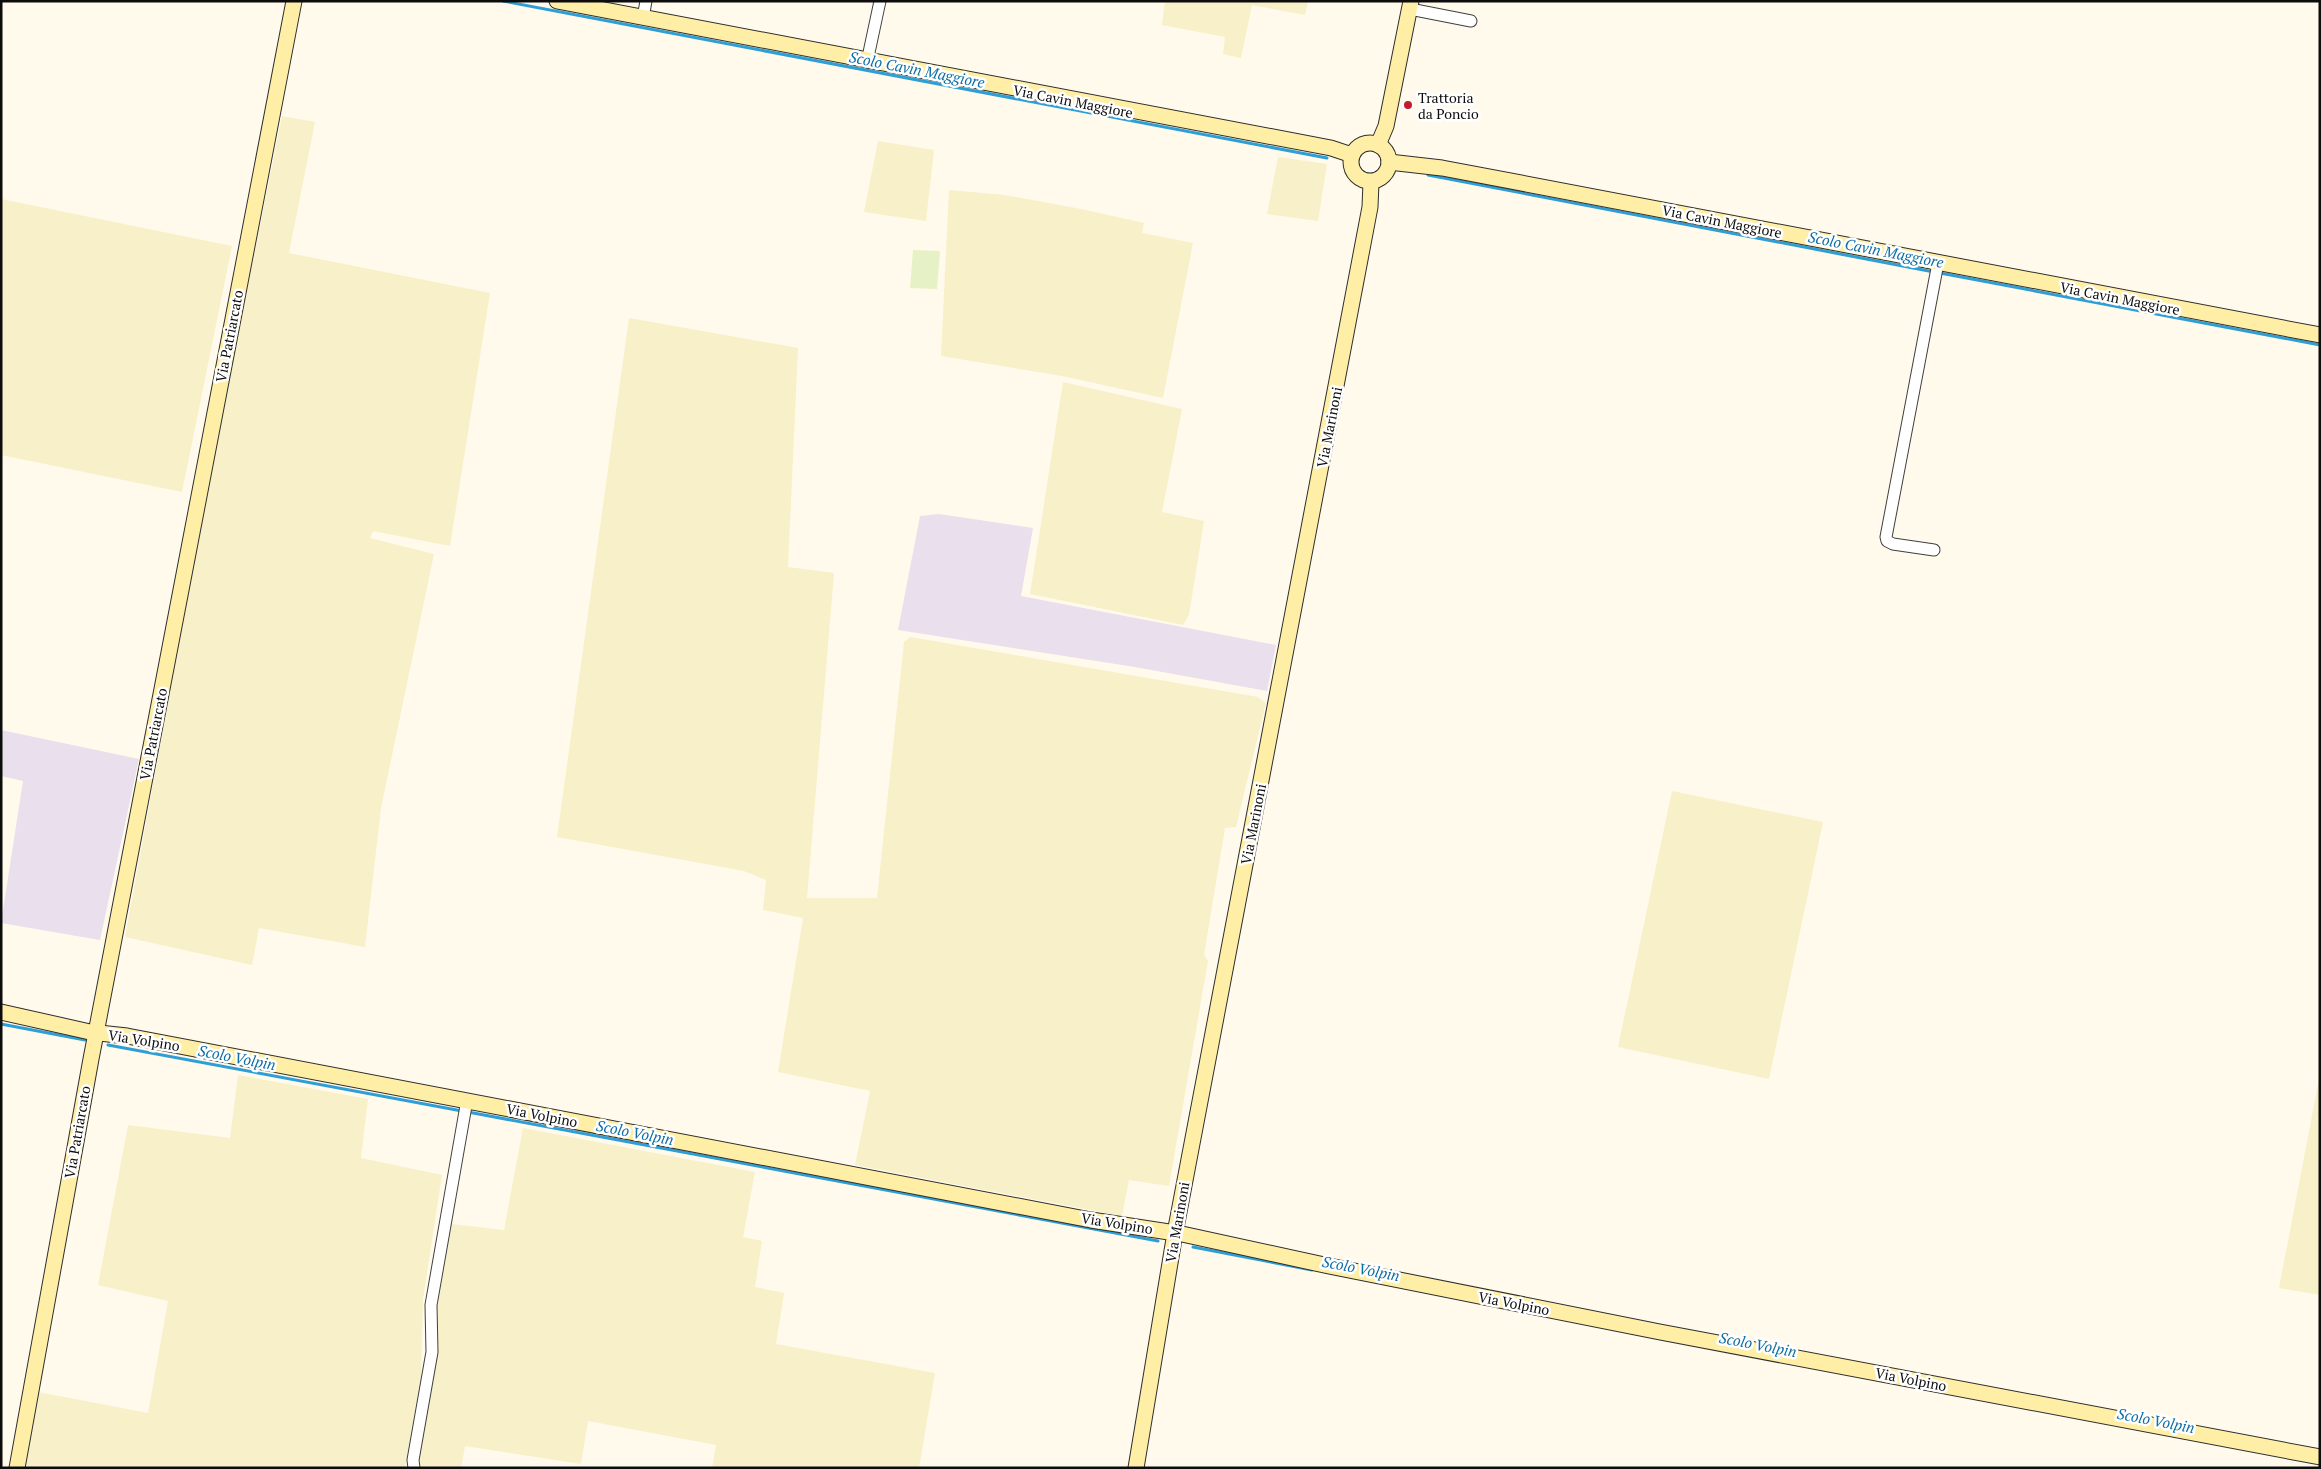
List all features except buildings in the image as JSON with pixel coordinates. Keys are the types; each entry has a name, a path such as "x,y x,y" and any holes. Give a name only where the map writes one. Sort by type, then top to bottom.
{"street":[{"name":"Via Patriarcato","path":"17,1468 96,1032 294,1"},
{"name":"Via Cavin Maggiore","path":"558,1 867,62 1330,148 1352,155"},
{"path":"643,18 646,1"},
{"path":"867,62 877,2"},
{"path":"1378,145 1386,126 1410,5 1471,21"},
{"path":"1365,144 1378,145 1387,154 1389,162 1384,175 1371,182 1362,180 1354,174 1350,165 1352,155 1357,148 1365,144"},
{"name":"Via Cavin Maggiore","path":"1389,162 1442,168 1936,271 2320,336"},
{"name":"Via Marinoni","path":"1136,1468 1175,1233 1369,213 1371,182"},
{"path":"1934,550 1893,544 1887,541 1886,537 1936,271"},
{"name":"Via Volpino","path":"1,1012 96,1032 137,1038 466,1108 1091,1220 1175,1233 1329,1266 1660,1332 2320,1456"},
{"path":"414,1468 413,1460 432,1352 431,1304 466,1108"}],"shaded area":[{"path":"1165,1 1308,1 1305,15 1252,5 1241,58 1223,54 1225,37 1162,25"},
{"path":"282,116 315,122 289,253 490,293 450,546 373,531 370,538 434,554 381,808 365,947 259,928 252,965 125,937 205,501"},
{"path":"878,141 934,150 926,221 864,212"},
{"path":"1278,157 1327,164 1318,221 1267,214"},
{"path":"949,190 1005,195 1081,209 1144,223 1142,233 1193,243 1163,398 1062,376 941,356"},
{"path":"1,199 232,246 182,492 1,455"},
{"path":"629,318 798,348 788,567 834,573 807,898 877,898 904,642 910,637 1258,697 1266,703 1236,827 1225,828 1204,955 1208,961 1169,1186 1129,1180 1122,1216 855,1165 870,1091 778,1072 803,918 763,910 766,880 744,871 557,837"},
{"path":"1063,382 1182,409 1162,512 1204,521 1189,615 1183,625 1030,594"},
{"path":"939,514 1033,528 1021,596 1276,645 1267,691 1135,667 898,630 920,516"},
{"path":"1,730 139,759 100,940 1,923 23,781 1,776"},
{"path":"1672,791 1823,822 1769,1079 1618,1047"},
{"path":"2320,1074 2320,1295 2279,1288"},
{"path":"238,1075 368,1099 361,1158 442,1175 423,1299 421,1376 405,1468 24,1468 38,1392 148,1413 168,1301 98,1285 128,1125 230,1138"},
{"path":"523,1128 755,1172 743,1237 762,1241 755,1287 784,1293 776,1344 935,1373 919,1468 712,1468 716,1445 588,1421 581,1464 465,1446 461,1468 416,1468 443,1223 504,1230"}],"green space":[{"path":"913,250 940,251 937,289 910,288"}],"waterway":[{"name":"Scolo Cavin Maggiore","path":"503,1 1327,158"},
{"name":"Scolo Cavin Maggiore","path":"1428,175 1934,272"},
{"name":"Scolo Cavin Maggiore","path":"1940,273 2320,345"},
{"name":"Scolo Volpin","path":"1,1024 85,1040"},
{"name":"Scolo Volpin","path":"108,1045 462,1111"},
{"name":"Scolo Volpin","path":"468,1112 1158,1241"},
{"name":"Scolo Volpin","path":"1193,1247 1312,1270"}],"place":[{"name":"Trattoria da Poncio","path":"1408,105"}]}
